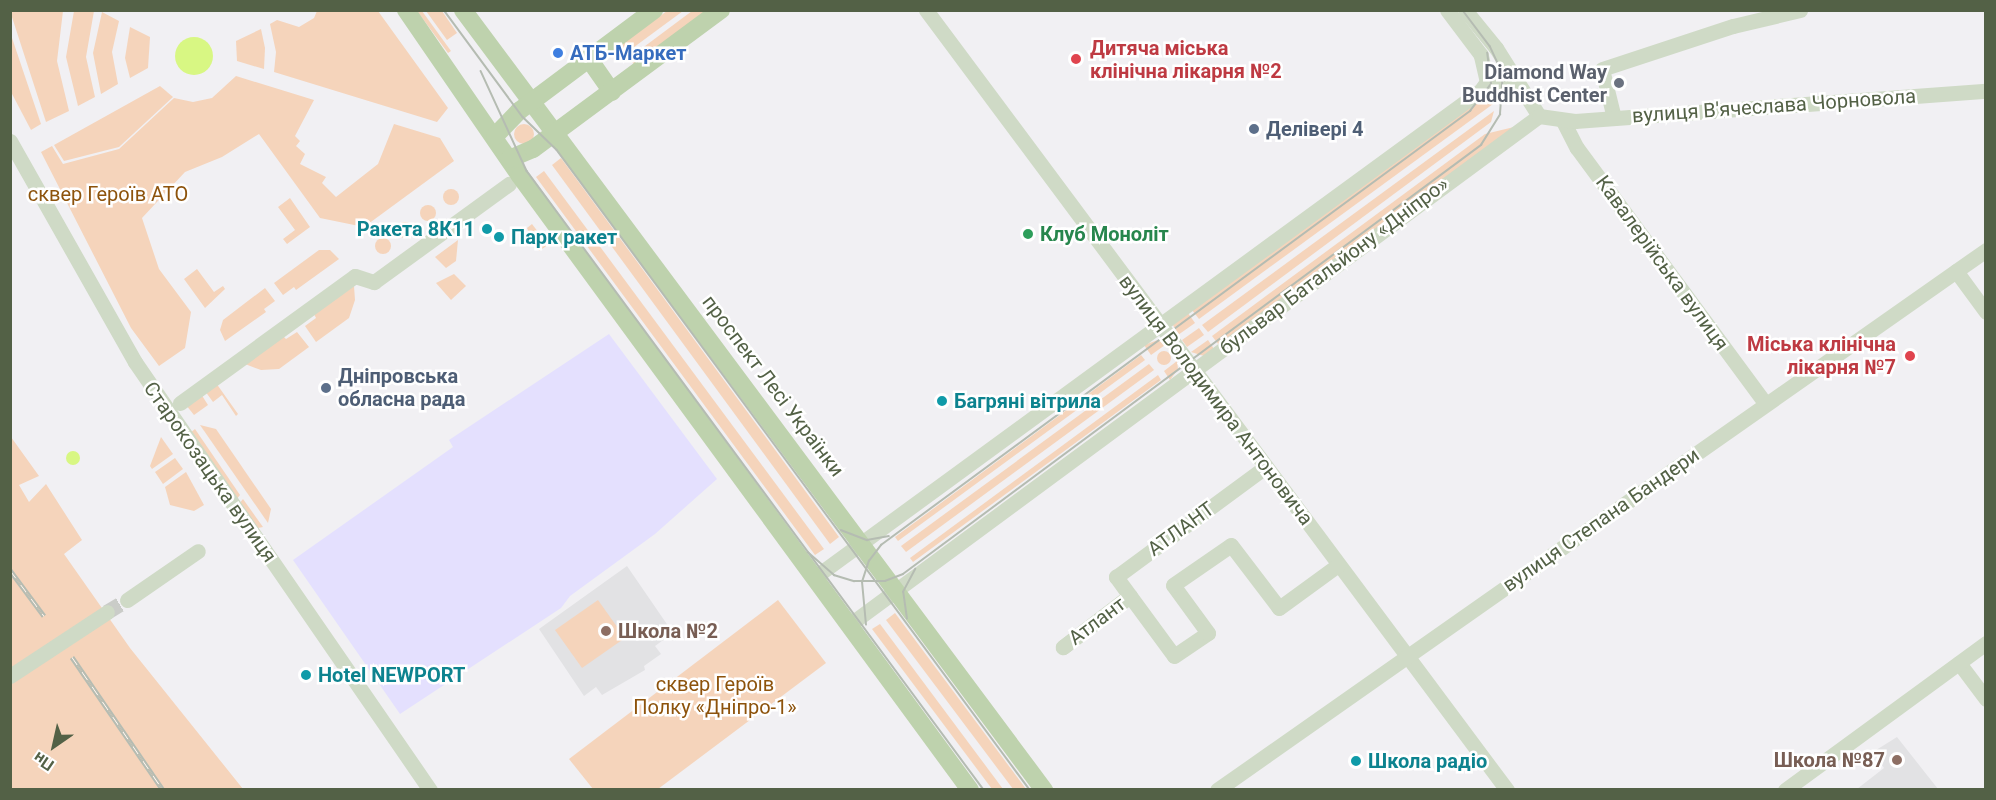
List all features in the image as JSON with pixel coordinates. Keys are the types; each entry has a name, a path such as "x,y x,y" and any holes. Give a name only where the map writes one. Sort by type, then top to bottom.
{"main road":[{"path":"406,10 509,159 970,789"},
{"name":"проспект Лесі Українки","path":"463,10 1044,789"},
{"path":"495,136 531,102 654,10"},
{"path":"509,159 533,149 556,133 722,10"},
{"path":"589,59 612,92"}],"street":[{"name":"вулиця Володимира Антоновича","path":"926,10 1406,657 1507,789"},
{"path":"1447,10 1477,48 1486,84"},
{"path":"1466,10 1539,116 1563,121"},
{"path":"1614,118 1602,69 1733,26 1800,10"},
{"path":"815,577 1425,134 1486,84 1504,84 1526,96"},
{"name":"вулиця В'ячеслава Чорновола","path":"1563,121 1986,91"},
{"name":"бульвар Батальйону «Дніпро»","path":"849,625 1539,116"},
{"name":"Кавалерійська вулиця","path":"1563,121 1577,148 1765,403"},
{"name":"Старокозацька вулиця","path":"10,141 135,362 430,789"},
{"path":"180,403 355,276 374,282 509,184"},
{"name":"вулиця Степана Бандери","path":"1217,789 1986,250"},
{"path":"1956,271 1986,312"},
{"name":"АТЛАНТ","path":"1126,599 1116,577 1265,466"},
{"name":"Атлант","path":"1126,599 1174,656 1208,633 1173,585 1231,545 1279,609 1338,565"},
{"path":"127,600 198,551"},
{"path":"10,676 107,612"},
{"path":"1785,789 1986,643"},
{"path":"1959,663 1986,699"}],"shaded area":[{"path":"194,37 208,42 213,56 208,70 194,75 180,70 175,56 180,42"},
{"path":"609,334 717,479 655,534 570,596 561,608 400,714 293,560 453,447 449,440"},
{"path":"73,451 78,453 80,458 78,463 73,465 68,463 66,458 68,453"},
{"name":"Школа №2","path":"627,566 673,633 655,646 661,654 644,666 645,670 602,695 596,687 584,696 539,629"},
{"name":"Школа №87","path":"1897,737 1938,789 1857,789 1884,768 1873,752"}],"green space":[{"path":"10,11 63,11 57,61 69,111 46,122"},
{"path":"74,11 94,11 86,57 95,97 78,106 66,57"},
{"path":"317,11 378,11 448,108 437,122 274,72 276,52 270,24 277,20 299,27 314,18"},
{"path":"417,11 422,11 451,51 448,53"},
{"path":"426,11 442,11 457,33 447,40"},
{"path":"667,11 683,11 626,53 620,45"},
{"path":"692,11 709,11 635,66 629,58"},
{"path":"102,12 119,21 112,52 118,84 101,94 93,53"},
{"path":"130,27 150,37 148,68 130,78 125,58"},
{"path":"261,29 265,48 264,69 237,61 236,41"},
{"name":"сквер Героїв АТО","path":"10,32 41,124 31,130 11,92"},
{"name":"сквер Героїв АТО","path":"236,76 314,100 295,136 300,141 296,146 305,154 300,164 326,177 322,183 336,197 378,164 394,124 440,138 454,161 364,227 320,218 259,134 222,157 185,172 142,218 159,269 191,312 185,348 159,366 131,328 41,152 52,146 63,164 119,149 174,98 193,102 212,98"},
{"path":"160,86 173,97 119,147 64,161 54,145"},
{"path":"1490,91 1493,104 1199,319 1192,310"},
{"path":"1494,111 1491,122 1208,332 1202,325"},
{"path":"524,124 531,127 534,134 531,141 524,144 517,141 514,134 517,127"},
{"path":"1514,127 1219,345 1212,336 1485,134"},
{"path":"561,158 839,537 830,544 552,165"},
{"path":"544,171 824,549 815,555 536,177"},
{"path":"451,189 457,191 459,197 457,203 451,205 445,203 443,197 445,191"},
{"path":"290,198 310,227 287,244 283,239 295,230 278,207"},
{"path":"428,205 436,213 428,221 420,213"},
{"path":"405,222 411,224 413,230 411,236 405,238 399,236 397,230 399,224"},
{"path":"532,224 548,245 539,251 527,228"},
{"path":"383,238 389,240 391,246 389,252 383,254 377,252 375,246 377,240"},
{"path":"458,240 456,261 446,268 435,257"},
{"path":"319,250 330,250 339,259 296,290 294,287 283,295 274,283"},
{"path":"197,269 214,292 223,286 225,289 205,308 184,279"},
{"path":"454,274 466,286 451,300 436,283"},
{"path":"354,286 355,300 349,318 316,342 305,326 316,318 314,314"},
{"path":"265,288 275,301 264,309 266,312 225,341 220,330 223,320"},
{"path":"1188,313 1195,323 1178,335 1173,325"},
{"path":"1199,328 1204,335 1187,347 1182,340"},
{"path":"297,332 309,347 279,369 261,370 245,364 283,336 286,339"},
{"path":"1158,340 1165,345 1151,355 1144,345"},
{"path":"1208,340 1214,349 1204,356 1191,352"},
{"path":"1164,351 1169,353 1171,358 1169,363 1164,365 1159,363 1157,358 1159,353"},
{"path":"1141,355 1145,360 898,541 895,537"},
{"path":"1177,361 1178,369 1170,380 1164,371"},
{"path":"1149,364 1154,370 906,552 901,546"},
{"path":"1158,375 1161,380 913,562 910,558"},
{"path":"216,383 238,414 236,416 222,395 213,402 205,391"},
{"path":"201,394 208,405 194,415 186,405"},
{"path":"200,425 216,429 271,509 268,523"},
{"path":"195,429 240,495 236,500 190,433"},
{"path":"11,437 39,476 19,485 29,502 46,484 82,540 64,554 130,648 243,789 11,789"},
{"path":"161,437 173,454 152,469 150,466"},
{"path":"175,458 183,469 163,484 155,472"},
{"path":"186,472 204,505 194,511 170,505 165,487"},
{"path":"243,499 263,527 258,528 239,504"},
{"path":"598,600 625,638 582,668 555,630"},
{"name":"сквер Героїв Полку «Дніпро-1»","path":"778,600 826,663 658,789 593,789 569,759"},
{"path":"895,613 1026,789 1013,789 886,620"},
{"path":"880,624 1003,789 992,789 872,629"}],"tunnel":[{"path":"107,612 127,600"}],"tram line":[{"path":"444,10 523,117 557,150 1030,790"},
{"path":"808,552 834,575 854,581 885,581 903,574 1481,145 1500,114 1503,75 1490,47 1462,10"},
{"path":"866,625 862,582 869,561 881,545 1470,111 1491,84 1487,53"},
{"path":"481,71 527,171 984,790"},
{"path":"841,530 867,540 889,536"},
{"path":"907,619 903,592 915,569"}],"railway":[{"path":"10,570 44,616"},
{"path":"72,657 163,790"}],"place":[{"name":"АТБ-Маркет","path":"558,53"},
{"name":"Дитяча міська клінічна лікарня №2","path":"1076,59"},
{"name":"Diamond Way Buddhist Center","path":"1619,83"},
{"name":"Делівері 4","path":"1254,129"},
{"name":"Ракета 8К11","path":"487,229"},
{"name":"Клуб Моноліт","path":"1028,234"},
{"name":"Парк ракет","path":"499,237"},
{"name":"Міська клінічна лікарня №7","path":"1910,356"},
{"name":"Дніпровська обласна рада","path":"326,388"},
{"name":"Багряні вітрила","path":"942,401"},
{"name":"Школа №2","path":"606,631"},
{"name":"Hotel NEWPORT","path":"306,675"},
{"name":"Школа №87","path":"1897,760"},
{"name":"Школа радіо","path":"1356,761"}]}
